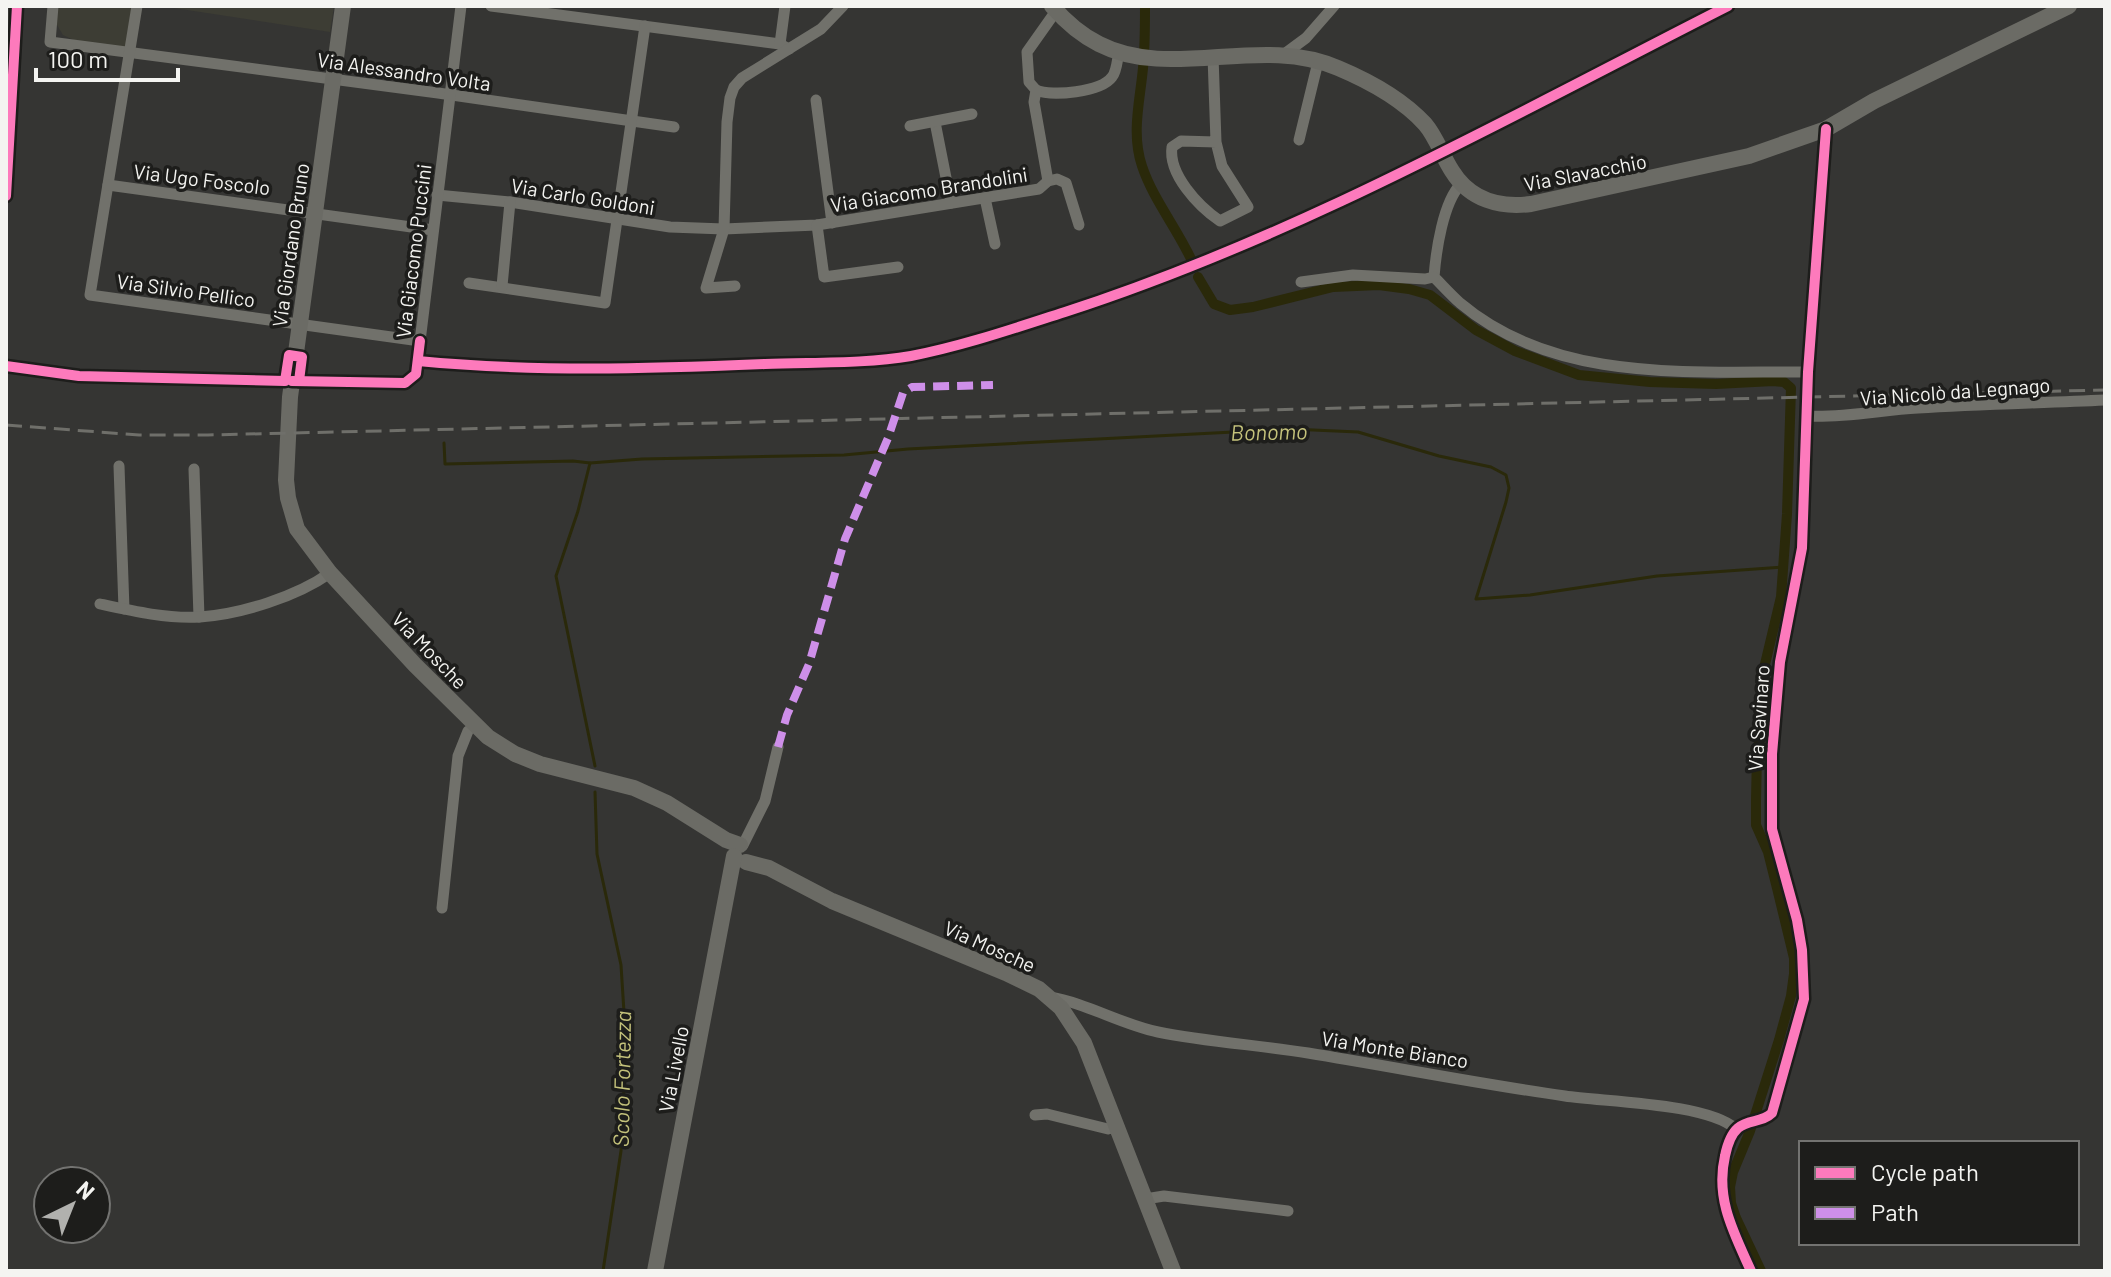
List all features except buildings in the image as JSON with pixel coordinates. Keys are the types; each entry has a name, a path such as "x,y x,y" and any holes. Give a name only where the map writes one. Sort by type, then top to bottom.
{"main road":[{"name":"Via Giordano Bruno","path":"330,573 297,529 288,498 288,425 343,6"},
{"name":"Via Slavacchio","path":"1461,184 1490,202 1510,206 1531,204 1749,156 1826,129 1874,101 2069,6"},
{"path":"1054,8 1086,37 1126,54 1154,58 1283,55 1336,67 1412,111 1428,127 1461,184"},
{"name":"Via Mosche","path":"330,573 471,722 502,747 540,764 634,788 667,803 741,852 832,901 1006,973 1049,997 1072,1022 1084,1043 1173,1271"},
{"name":"Via Livello","path":"655,1271 741,852"}],"street":[{"name":"Via Alessandro Volta","path":"53,6 50,42 674,127"},
{"path":"108,185 137,6"},
{"name":"Via Giacomo Puccini","path":"292,381 405,383 416,374 461,6"},
{"path":"491,6 552,10 784,47"},
{"path":"784,47 785,6"},
{"path":"735,286 706,288 724,229 730,98 742,78 784,47 821,29 843,6"},
{"path":"1283,55 1306,38 1334,6"},
{"name":"Via Giacomo Brandolini","path":"724,229 817,225 1039,189 1048,181 1034,102 1036,90 1029,82 1027,52 1054,8"},
{"path":"469,283 605,303 645,26"},
{"path":"1299,140 1315,61 1306,38"},
{"path":"1036,90 1054,94 1102,85 1113,76 1126,54"},
{"path":"1213,56 1216,142 1222,166 1248,207 1220,221 1200,204 1170,157 1172,147 1181,141 1216,142"},
{"path":"816,100 832,223"},
{"path":"910,126 972,114"},
{"path":"935,122 951,203"},
{"name":"Via Savinaro","path":"1736,1129 1768,1117 1774,1106 1804,999 1797,920 1772,829 1772,754 1780,662 1802,548 1808,372 1826,129"},
{"path":"1048,181 1057,179 1066,183 1079,225"},
{"path":"1461,184 1455,190 1448,210 1436,253 1434,277 1460,303 1499,329 1577,360 1686,371 1808,372"},
{"name":"Via Ugo Foscolo","path":"108,185 433,230"},
{"name":"Via Silvio Pellico","path":"108,185 90,295 420,341"},
{"name":"Via Carlo Goldoni","path":"437,195 510,202 617,221 724,229"},
{"path":"985,198 995,244"},
{"path":"502,286 510,202"},
{"path":"817,225 824,277 898,267"},
{"path":"1301,282 1353,275 1434,277"},
{"name":"Via Nicolò da Legnago","path":"1807,416 1835,418 1908,408 2105,400"},
{"path":"119,466 124,609"},
{"path":"194,469 199,617"},
{"path":"100,604 199,617 294,594 330,573"},
{"path":"442,908 458,756 468,731"},
{"path":"741,852 765,801 778,747"},
{"name":"Via Monte Bianco","path":"1049,997 1070,1000 1157,1032 1295,1051 1564,1096 1682,1110 1715,1117 1736,1129"},
{"path":"1035,1115 1047,1114 1108,1129 1116,1127"},
{"path":"1736,1129 1724,1159 1722,1199 1751,1271"},
{"path":"1145,1199 1164,1196 1288,1211"}],"shaded area":[{"path":"55,6 132,6 125,49 78,42 63,35 57,25"},
{"path":"161,6 334,6 330,32"}],"waterway":[{"path":"1145,6 1144,60 1137,129 1139,154 1152,190 1191,259"},
{"path":"1198,277 1214,304 1230,310 1333,287 1379,285 1409,289 1430,295 1476,330 1515,351 1579,375 1650,382 1716,384 1773,381 1784,382 1791,388 1781,597 1761,681 1763,725 1757,752 1756,825 1768,852 1794,958 1794,974 1779,1040 1730,1187 1736,1218 1761,1271"},
{"name":"Bonomo","path":"590,463 844,455 1291,429 1358,432 1439,456 1491,467 1506,475 1509,488 1506,502 1476,599 1530,595 1657,576 1782,567"},
{"name":"Scolo Fortezza","path":"444,443 445,464 590,463 556,576 595,766"},
{"name":"Scolo Fortezza","path":"595,792 597,854 621,965 626,1044 621,1151 603,1271"}],"railway":[{"path":"6,425 139,435 208,435 2105,390"}],"marked path":[{"path":"778,747 787,715 809,664 845,539 888,438 903,393 912,387 993,385"}],"cycle path":[{"path":"6,196 17,6"},
{"path":"418,361 504,367 591,368 838,362 911,356 969,342 1151,282 1320,211 1728,6"},
{"path":"1751,1271 1724,1201 1725,1156 1731,1137 1738,1128 1772,1113 1804,999 1797,920 1772,829 1772,754 1780,662 1802,548 1808,372 1826,129"},
{"path":"292,381 405,383 416,374 420,341"},
{"path":"6,366 79,376 285,381 289,355 302,357 299,381"}]}
